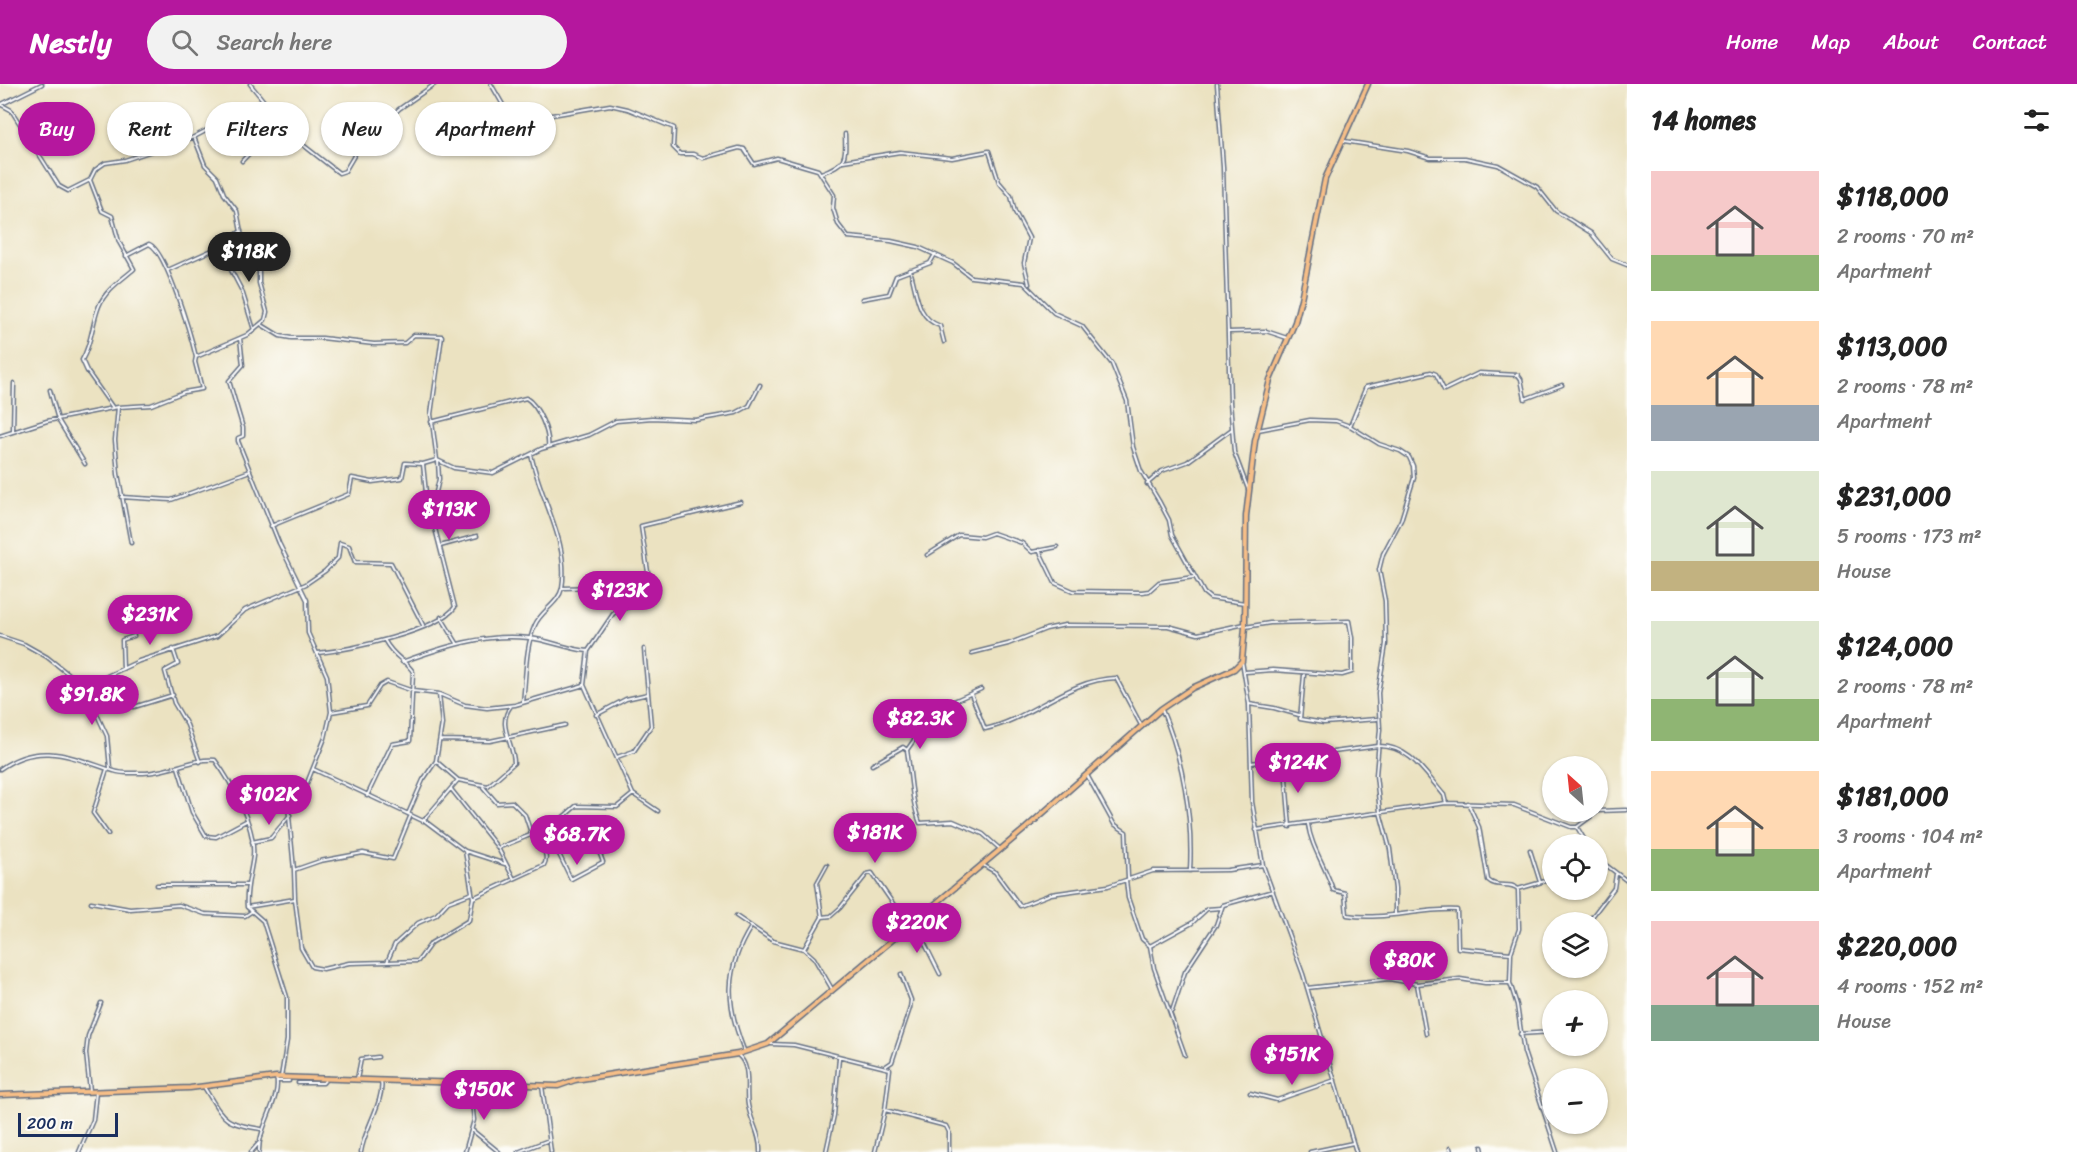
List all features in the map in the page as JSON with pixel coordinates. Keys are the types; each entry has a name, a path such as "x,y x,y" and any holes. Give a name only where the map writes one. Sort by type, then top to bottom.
{"main road":[{"path":"0,1095 204,1087 278,1078 357,1078 542,1086 745,1053 768,1044 1087,775 1161,709 1192,688 1234,669 1242,661 1248,489 1258,430 1270,380 1288,339 1301,299 1325,179 1368,84"}],"street":[{"path":"1,104 42,84"},
{"path":"1,104 11,110 62,189 71,190 90,180 95,171 105,163 125,160 194,136 262,100 250,84"},
{"path":"309,151 339,173 345,171 358,148 399,109 435,84"},
{"path":"491,84 510,117 517,121 601,105 620,106 675,128 673,147 680,154 693,154 701,158 739,148 744,149 754,164 777,158 821,172 834,195 833,208 838,224 848,237 891,241 920,248 953,263 975,278 1029,286"},
{"path":"1217,84 1234,452 1248,489"},
{"path":"843,161 846,155 845,134"},
{"path":"194,136 205,165 217,177 224,194 236,208 241,231 249,250 259,264 259,283 267,312 261,324 254,330 196,357"},
{"path":"1344,141 1408,151 1430,158 1465,158 1498,165 1537,187 1556,211 1591,233 1612,260 1627,265"},
{"path":"821,172 843,161 900,152 952,158 989,151 999,182 1011,196 1015,212 1029,238 1024,263 1029,286 1054,314 1082,326 1112,364 1127,401 1132,447 1147,484 1169,520 1172,535 1194,577 1208,597 1245,603"},
{"path":"242,162 248,156"},
{"path":"90,180 102,211 112,216 126,256 134,271 119,279 100,305 95,328 82,360 113,409"},
{"path":"168,270 219,247 241,231"},
{"path":"0,436 118,407 151,405 184,392 202,389 195,362 196,357 168,270 152,244 126,256"},
{"path":"219,247 242,291 254,330"},
{"path":"227,261 249,250"},
{"path":"862,299 889,294 896,276 930,263 934,256"},
{"path":"910,270 922,314 930,322 940,326 944,342"},
{"path":"261,324 288,338 322,338 374,344 405,343 414,335 442,336 431,422 439,479 436,492"},
{"path":"1228,332 1266,331 1288,339"},
{"path":"240,338 243,364 229,381 243,428 243,436 238,438 238,441 271,526 309,607 309,637 327,676 331,712 325,738 303,795 298,801 244,809"},
{"path":"1350,426 1368,385 1431,372 1435,372 1444,390 1479,373 1518,375 1525,399 1562,385"},
{"path":"13,431 14,383"},
{"path":"271,526 349,494 352,478 372,482 400,478 403,475 405,463 423,464 437,460 454,468 493,473 531,454 589,435 616,421 652,418 696,420 736,413 749,406 760,385"},
{"path":"50,390 58,420 85,464"},
{"path":"431,422 526,399 534,407 547,433 548,447"},
{"path":"118,407 116,440 121,496 131,543"},
{"path":"1258,430 1324,419 1350,426 1372,440 1405,454 1411,461 1414,472 1398,527 1380,560 1386,644 1379,684 1377,719 1380,729 1376,775 1380,812 1390,849 1395,914"},
{"path":"1147,484 1162,471 1187,462 1233,428"},
{"path":"522,703 531,638 540,616 556,600 562,588 561,548 531,454"},
{"path":"318,653 384,640 452,611 455,602 426,493 423,464"},
{"path":"121,496 171,500 251,471"},
{"path":"658,811 633,794 597,716 584,685 588,651 617,611 650,600 641,526 741,502"},
{"path":"927,555 959,535 982,537 993,533 1022,543 1028,551 1044,552 1057,547"},
{"path":"440,546 477,536"},
{"path":"0,636 31,648 51,660 65,673 81,680 104,678 173,649 217,636 253,605 300,586 328,568 338,556 338,545 343,543 349,546 355,562 391,563 423,625"},
{"path":"1039,550 1055,583 1073,591 1142,592 1149,591 1159,582 1194,577"},
{"path":"562,588 601,587 648,577"},
{"path":"441,617 457,643"},
{"path":"972,653 1065,625 1168,626 1198,634 1270,623 1349,621 1353,638 1352,672 1342,675 1273,670 1245,672"},
{"path":"123,669 122,640 134,636"},
{"path":"402,662 457,643 495,638 531,638 570,649 588,651"},
{"path":"368,796 392,744 410,741 412,672 394,656 384,640"},
{"path":"173,649 178,664 165,671 200,762"},
{"path":"616,757 634,751 650,729 644,649"},
{"path":"1242,661 1249,704 1256,830 1263,865 1307,988 1355,1151 1360,1152"},
{"path":"1299,716 1304,674"},
{"path":"971,694 982,718 983,728 987,729 1075,688 1116,678 1142,727"},
{"path":"81,680 107,736 108,769 93,813 108,834"},
{"path":"331,712 367,706 380,686 387,682 413,691 439,694 477,707 511,706 584,685"},
{"path":"981,689 916,718 914,740 907,750 914,794 913,803 920,823 953,821 983,834 1000,849"},
{"path":"408,814 423,780 436,760 440,740 439,694"},
{"path":"597,716 626,699 648,694"},
{"path":"134,707 173,695"},
{"path":"1249,704 1274,708 1299,716 1303,720 1324,723 1377,719"},
{"path":"436,760 458,780 490,785 514,763 506,738 505,716 511,706"},
{"path":"1161,709 1178,750 1190,843 1190,871"},
{"path":"440,740 480,742 565,726"},
{"path":"1251,764 1378,746 1395,747 1410,756 1444,795 1446,803"},
{"path":"872,765 903,747 907,750"},
{"path":"0,769 13,761 38,752 68,756 118,772 144,773 216,760 244,809 254,852 247,907 263,921 287,998 287,1040 278,1078 261,1129 259,1152"},
{"path":"1287,760 1286,779 1290,827"},
{"path":"178,767 192,812 206,836 216,837 246,821"},
{"path":"312,769 425,821 465,851 506,864"},
{"path":"1087,775 1114,824 1126,832 1128,898 1142,939 1150,946 1154,968 1185,1055"},
{"path":"425,821 458,780"},
{"path":"473,898 544,865 546,861 545,851 521,809 512,802 497,803 482,785"},
{"path":"452,789 498,848 513,879"},
{"path":"498,848 553,826 576,806 617,807 633,794"},
{"path":"1256,830 1290,827 1446,803 1514,805 1571,827 1577,827 1583,822"},
{"path":"1468,803 1479,826 1488,880 1493,884 1514,885 1518,889 1519,929 1511,953 1510,982 1517,1005 1520,1034 1557,1152"},
{"path":"288,804 301,948 312,967 323,969 349,963 421,959 431,943 469,920 473,898 465,851"},
{"path":"1608,811 1627,810"},
{"path":"252,842 271,838 290,814"},
{"path":"294,870 320,861 363,853 391,860 412,816"},
{"path":"1308,824 1310,840 1319,854 1333,890 1345,893 1347,915 1369,917 1457,910 1458,948 1511,953"},
{"path":"1577,827 1581,834"},
{"path":"545,851 597,846 603,862 571,879 565,871 557,850"},
{"path":"1518,889 1540,882 1530,850"},
{"path":"982,864 995,872 1020,906 1051,894 1108,886 1153,871 1190,871 1263,865"},
{"path":"804,949 822,917 817,882 827,866"},
{"path":"1608,867 1627,880"},
{"path":"822,917 834,913 870,873 894,905 918,930 940,974"},
{"path":"1596,912 1614,888 1616,874"},
{"path":"156,885 248,885"},
{"path":"1171,1013 1185,972 1216,925 1223,905 1273,891"},
{"path":"387,962 400,938 418,922 436,915 448,902 472,893"},
{"path":"247,907 295,899"},
{"path":"91,902 145,909 182,905 202,914 245,916 251,912"},
{"path":"1150,946 1192,923 1210,907 1221,908"},
{"path":"736,916 750,927 784,946 804,949 814,958 832,989"},
{"path":"745,1053 735,1026 730,977 736,953 750,927"},
{"path":"768,1044 794,1045 839,1059 886,1066 892,1062 911,1005 901,974"},
{"path":"1307,988 1389,979 1417,984 1460,979 1485,983 1510,982"},
{"path":"1417,984 1426,1034"},
{"path":"90,1091 88,1036 101,1003"},
{"path":"1520,1034 1542,1033"},
{"path":"738,1054 745,1066 747,1103 760,1141 760,1152"},
{"path":"357,1078 362,1059 378,1057"},
{"path":"826,1152 834,1115 839,1059"},
{"path":"875,1152 885,1110 890,1071 886,1066"},
{"path":"278,1078 289,1081"},
{"path":"297,1083 323,1083 327,1078"},
{"path":"361,1152 366,1128 381,1096 381,1082 376,1079"},
{"path":"1250,1094 1273,1100 1282,1099 1335,1080"},
{"path":"465,1152 474,1120 472,1102 481,1083"},
{"path":"542,1086 551,1152"},
{"path":"204,1087 224,1118 233,1124 261,1129"},
{"path":"79,1152 93,1120 96,1091"},
{"path":"885,1110 946,1126 949,1132 949,1152"},
{"path":"472,1130 499,1152"},
{"path":"518,1152 549,1140"},
{"path":"251,1152 259,1143"},
{"path":"1310,1152 1353,1143"},
{"path":"1482,1147 1483,1152"}]}
